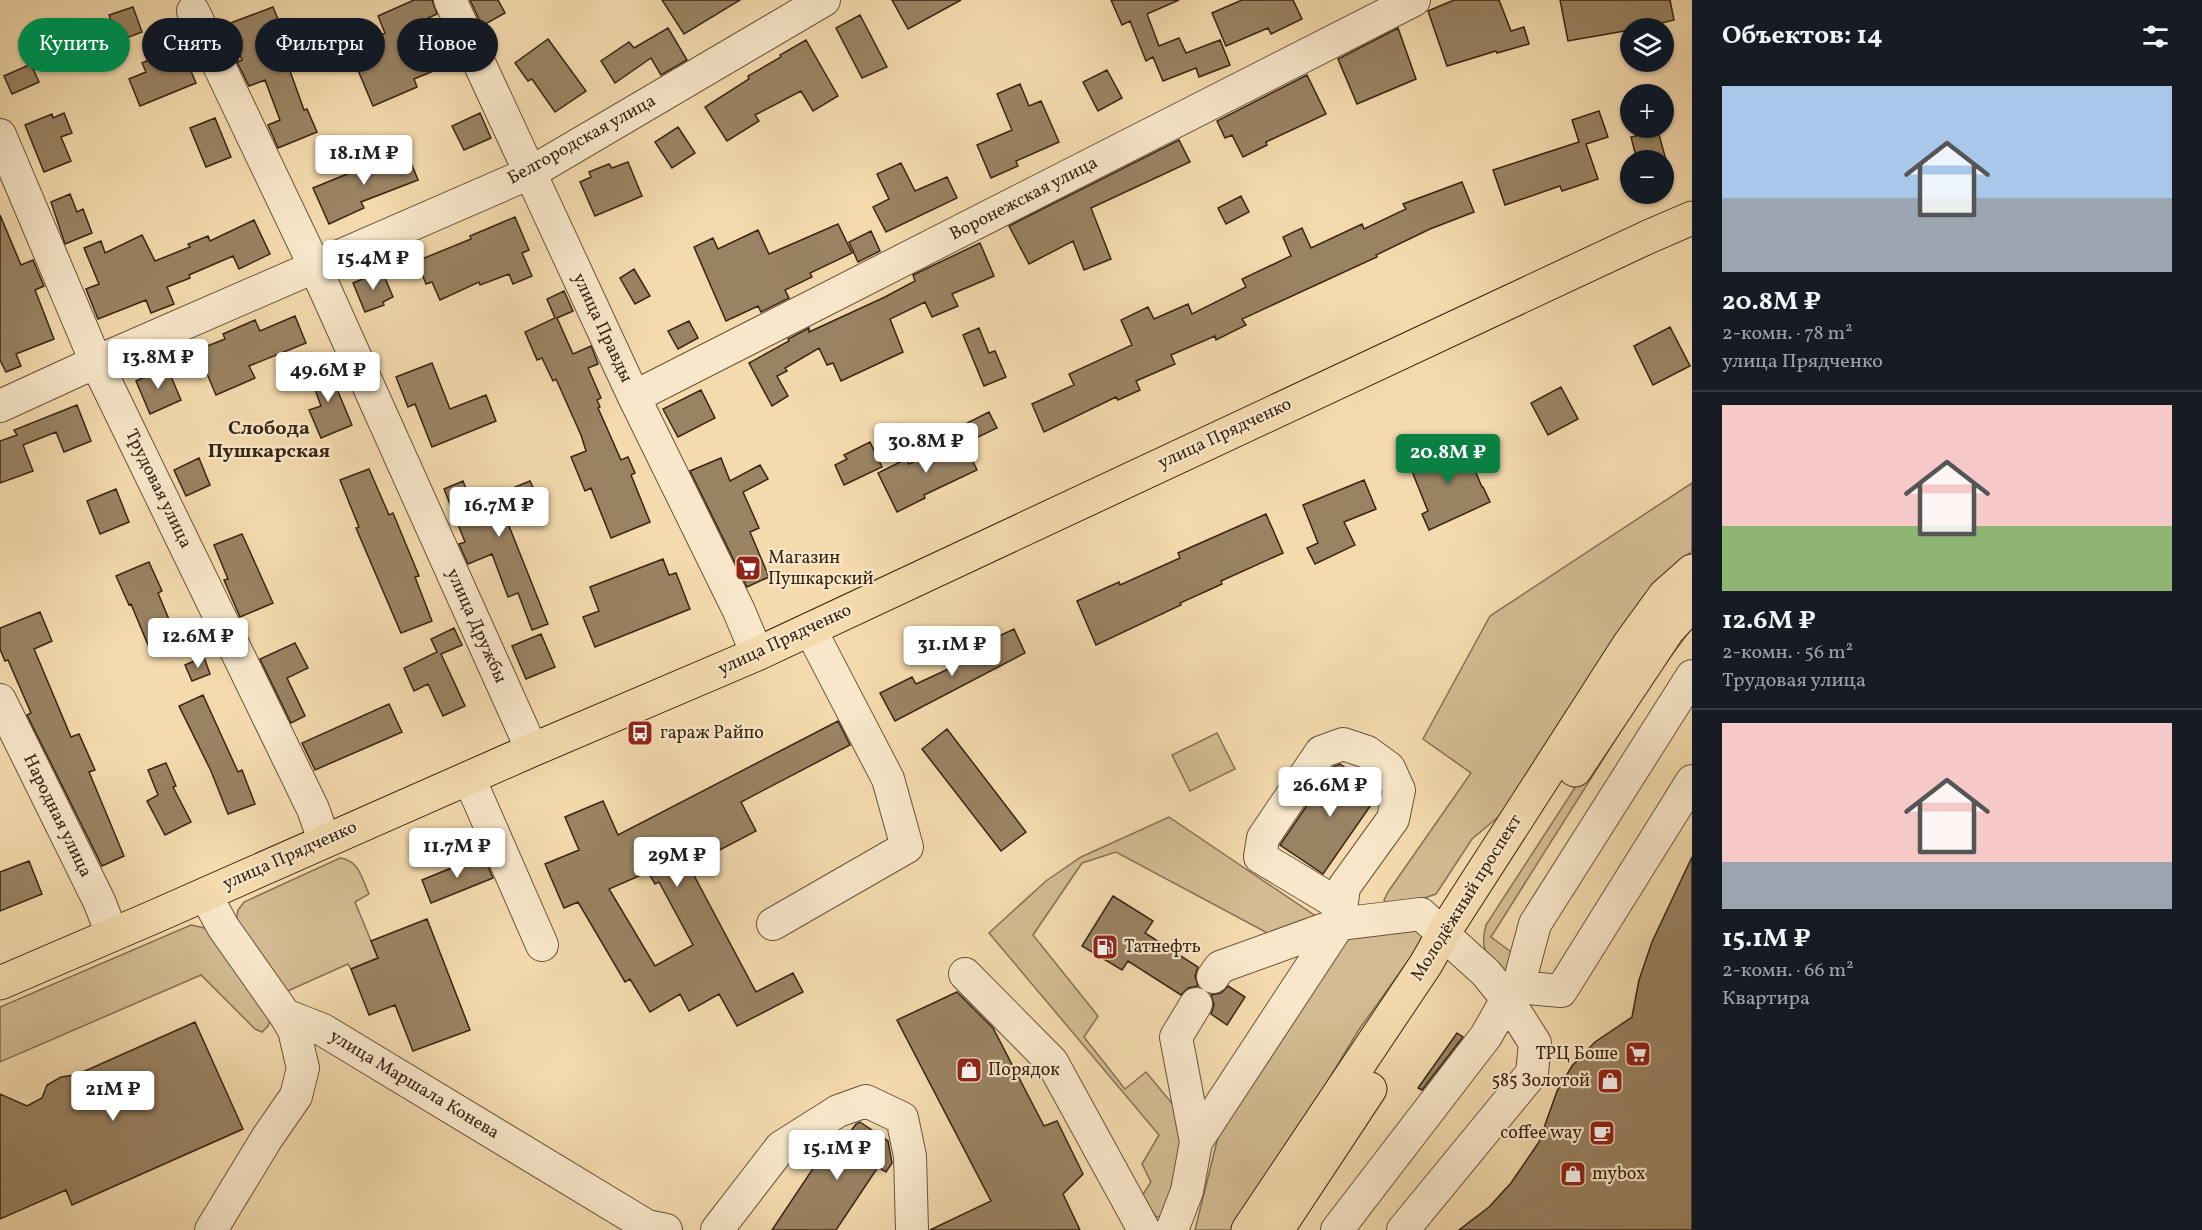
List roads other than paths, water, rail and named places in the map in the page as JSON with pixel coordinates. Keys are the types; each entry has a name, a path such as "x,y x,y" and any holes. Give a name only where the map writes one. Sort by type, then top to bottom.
{"main road":[{"name":"улица Прядченко","path":"0,982 757,654 1419,342 1692,218"},
{"name":"Молодёжный проспект","path":"1277,1230 1630,643 1665,595 1692,571"},
{"name":"Молодёжный проспект","path":"1248,1230 1426,964 1452,942 1668,630 1692,604"}],"street":[{"name":"улица Правды","path":"450,0 634,397 739,611 757,654"},
{"name":"Белгородская улица","path":"0,406 530,173 824,0"},
{"name":"Воронежская улица","path":"634,397 1414,0"},
{"name":"улица Дружбы","path":"193,11 315,267 532,750"},
{"name":"Трудовая улица","path":"0,135 96,362 313,809 324,840"},
{"path":"773,924 908,847 888,779 810,628"},
{"path":"1337,1230 1486,1035 1513,993 1535,924 1692,676"},
{"name":"Народная улица","path":"0,700 99,901 112,934"},
{"path":"1196,1142 1339,915 1344,886 1393,819 1399,790 1389,768 1367,752 1343,744 1321,752 1263,837 1260,857 1339,915"},
{"path":"469,778 542,945"},
{"path":"1513,993 1561,991 1692,781"},
{"path":"205,894 223,927 294,1030 303,1068 296,1096 267,1137 212,1230"},
{"path":"1213,977 1220,967 1339,915 1421,914 1486,973 1513,993 1535,1043 1532,1073 1403,1230"},
{"path":"964,974 1052,1062 1144,1230"},
{"path":"1172,1230 1187,1191 1196,1142 1176,1037 1196,1005"},
{"name":"улица Маршала Конева","path":"285,1015 323,1030 647,1226 666,1230"},
{"path":"717,1230 781,1147 838,1111 866,1101 902,1118 910,1156 912,1230"}],"place":[{"name":"Магазин Пушкарский","path":"748,568"},
{"name":"гараж Райпо","path":"640,733"},
{"name":"Татнефть","path":"1105,947"},
{"name":"ТРЦ Боше","path":"1638,1054"},
{"name":"Порядок","path":"969,1070"},
{"name":"585 Золотой","path":"1610,1081"},
{"name":"coffee way","path":"1602,1133"},
{"name":"mybox","path":"1573,1174"}],"district":[{"name":"Слобода Пушкарская","path":"269,440"}]}
